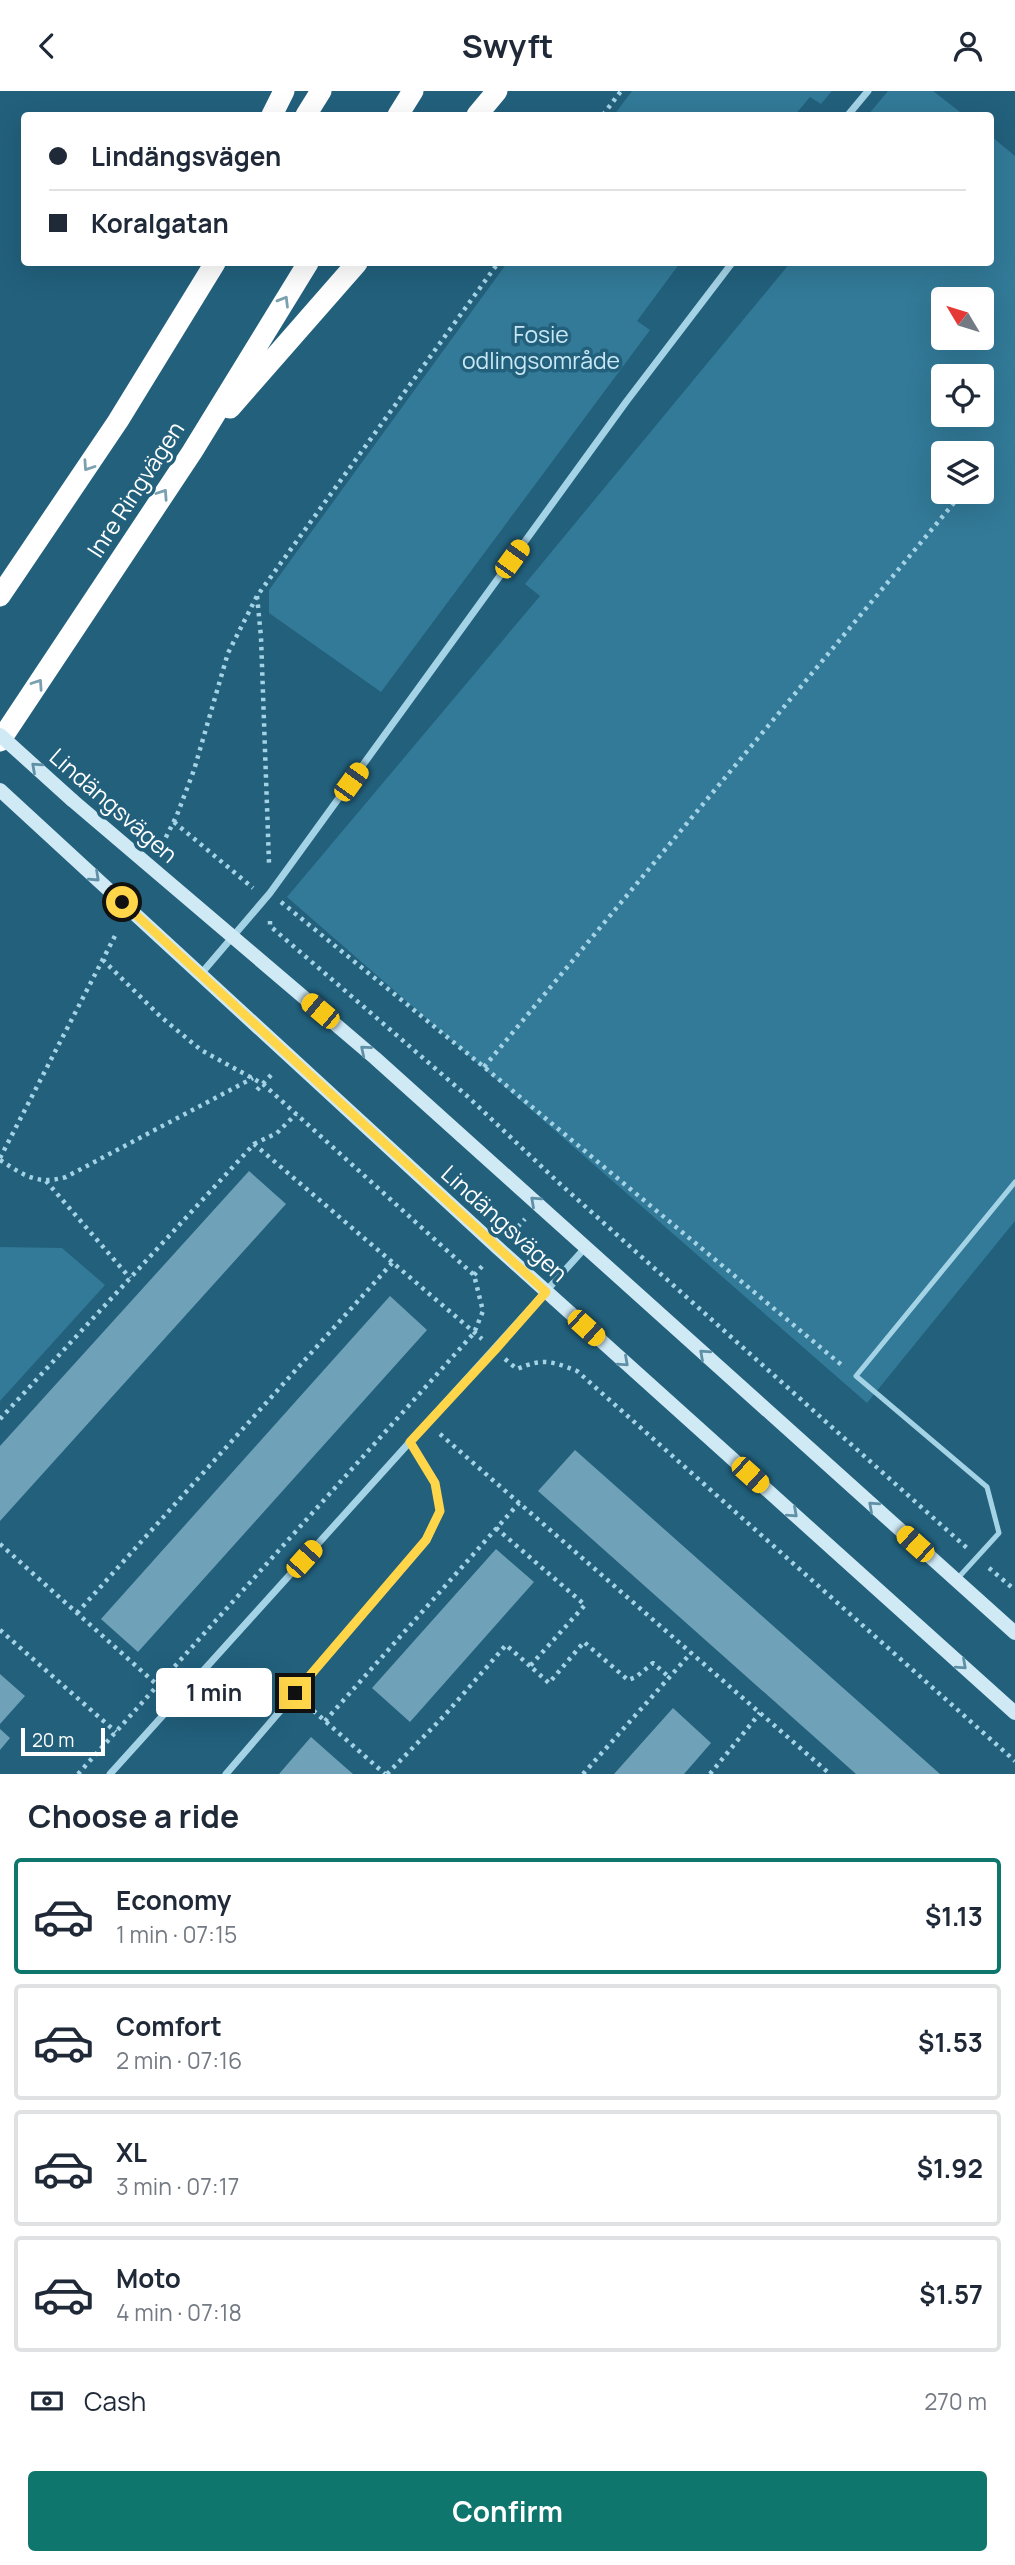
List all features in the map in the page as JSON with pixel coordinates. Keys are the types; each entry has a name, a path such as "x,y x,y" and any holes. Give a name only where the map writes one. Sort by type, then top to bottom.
{"highway":[{"path":"274,112 284,91"},
{"path":"308,112 321,91"},
{"path":"400,112 413,91"},
{"path":"480,112 497,91"},
{"path":"118,421 196,266"},
{"path":"0,596 118,421 213,266"},
{"name":"Inre Ringvägen","path":"0,741 192,452 305,266"},
{"path":"192,452 354,266"}],"street":[{"path":"850,112 868,91"},
{"path":"200,975 270,893 625,403 730,266"},
{"name":"Lindängsvägen","path":"0,735 233,939 375,1058 1015,1633"},
{"name":"Lindängsvägen","path":"0,790 546,1292 1015,1713"},
{"path":"110,1774 585,1248"},
{"path":"226,1774 426,1540 440,1511 435,1483 410,1442"}],"lane":[{"path":"956,1581 999,1533 987,1487 856,1376 1015,1182"}],"path":[{"path":"605,112 621,91"},
{"path":"162,845 174,822 194,769 229,653 257,596 496,266"},
{"path":"484,1067 953,504"},
{"path":"257,596 261,637 270,926 466,1095 559,1183 1015,1590"},
{"path":"174,822 260,894 270,893 856,1376"},
{"path":"117,932 0,1159 23,1175 37,1180 66,1177 253,1077"},
{"path":"78,1774 474,1333 483,1311 474,1275 263,1084 201,1050 161,1017 103,960"},
{"path":"257,1090 273,1073"},
{"path":"0,1419 254,1145 277,1133 296,1114"},
{"path":"254,1145 517,1369 535,1361 555,1363 577,1371 1015,1761"},
{"path":"46,1181 130,1278"},
{"path":"474,1275 559,1183"},
{"path":"77,1613 393,1262"},
{"path":"427,1423 830,1774"},
{"path":"325,1721 519,1503"},
{"path":"496,1528 585,1605 530,1666"},
{"path":"0,1544 176,1701"},
{"path":"0,1630 116,1732"},
{"path":"295,1693 386,1774 444,1716 506,1645 549,1683 584,1642 628,1680 653,1663 670,1677"},
{"path":"583,1774 691,1653"},
{"path":"710,1774 760,1713"}],"green space":[{"path":"632,91 832,91 821,104 810,97 798,112 616,112"},
{"path":"888,91 933,91 960,112 870,112"},
{"path":"994,138 1015,156 1015,1221 867,1403 287,897 540,596 525,584 788,266 994,266"},
{"name":"Fosie odlingsområde","path":"505,266 678,266 637,321 650,330 381,692 269,613 269,590"},
{"path":"0,1247 62,1248 105,1285 0,1401"}],"building":[{"path":"249,1171 286,1204 0,1521 0,1446"},
{"path":"390,1296 427,1330 138,1652 101,1619"},
{"path":"575,1450 940,1774 856,1774 538,1491"},
{"path":"496,1549 534,1582 410,1722 372,1688"},
{"path":"0,1674 25,1696 0,1724"},
{"path":"673,1708 711,1743 684,1774 614,1774"},
{"path":"0,1729 10,1738 0,1750"},
{"path":"311,1737 337,1760 353,1774 279,1774"}],"route":[{"path":"122,902 546,1292 410,1442 435,1483 440,1511 426,1540 295,1693"}]}
